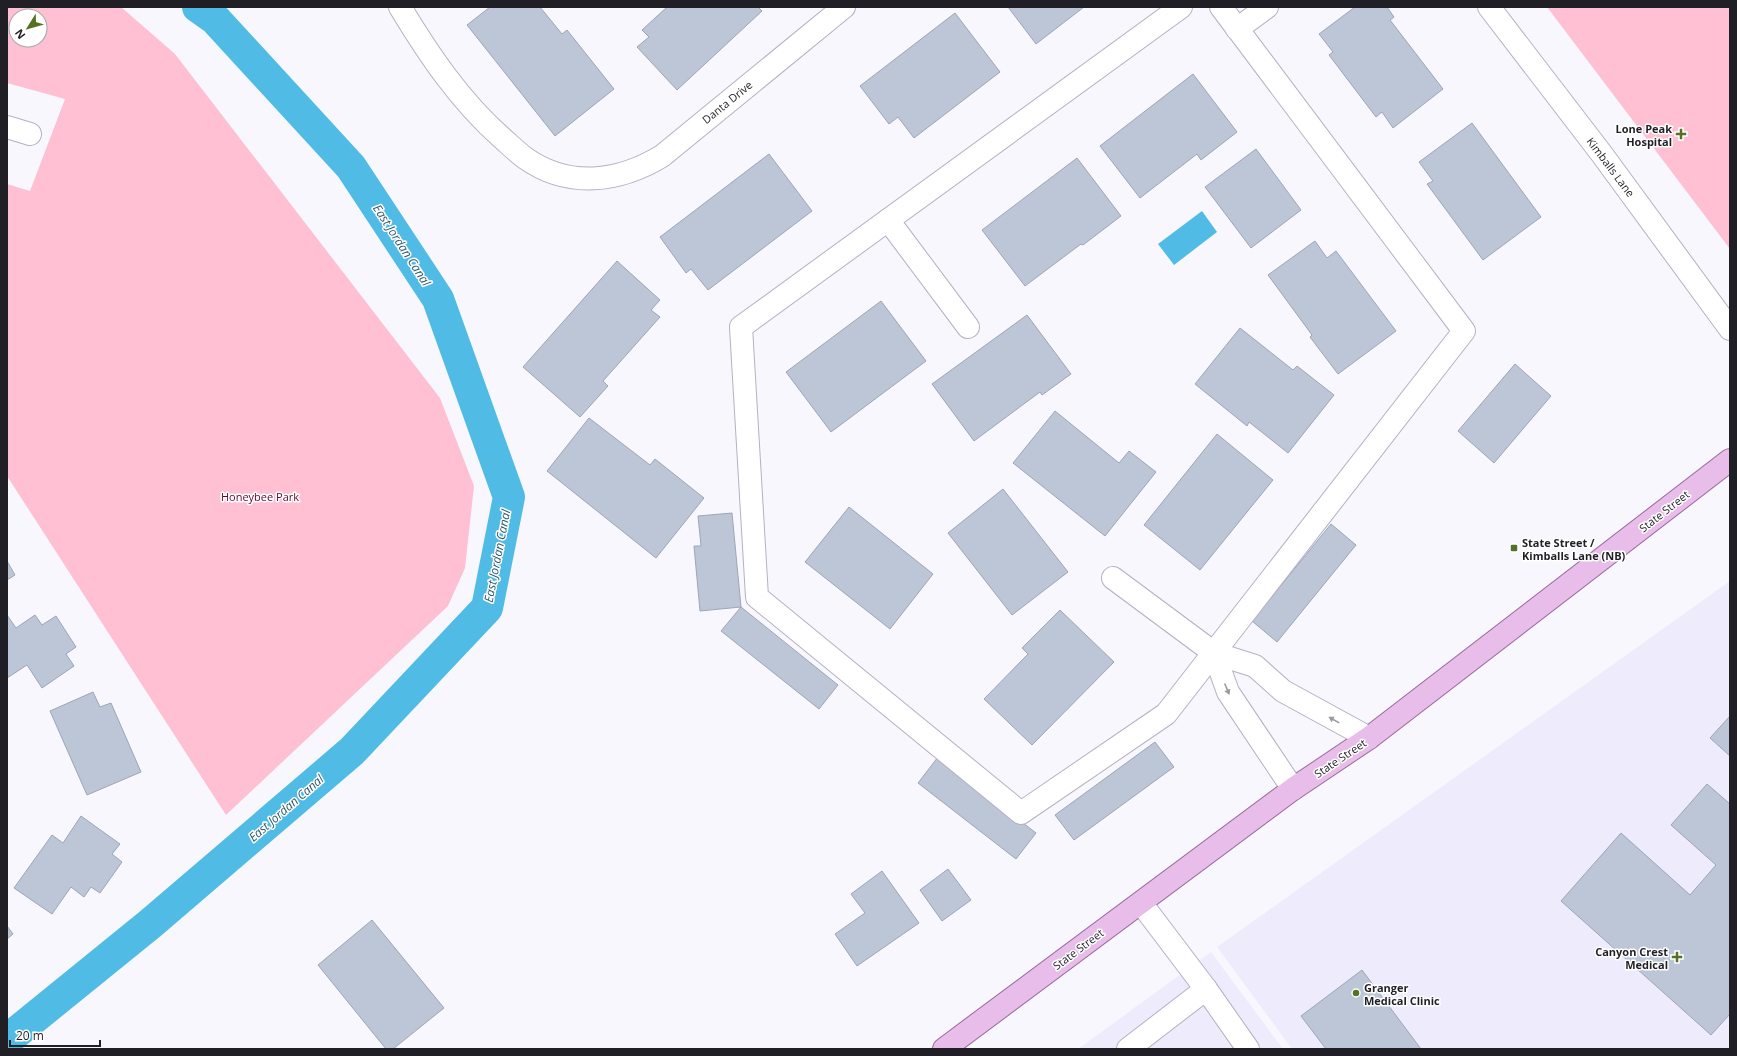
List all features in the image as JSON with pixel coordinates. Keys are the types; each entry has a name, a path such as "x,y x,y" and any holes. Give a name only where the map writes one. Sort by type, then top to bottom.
{"main road":[{"name":"State Street","path":"944,1049 1294,789 1369,738 1730,460"}],"street":[{"name":"Danta Drive","path":"400,7 433,60 459,95 490,128 525,158 539,167 570,177 601,179 631,172 662,156 844,7"},
{"path":"1181,7 741,327 758,597 1021,813 1166,714 1464,331 1220,7"},
{"path":"1238,30 1267,7"},
{"name":"Kimballs Lane","path":"1490,7 1601,153 1730,329"},
{"path":"7,127 30,134"},
{"path":"888,220 968,327"},
{"path":"1112,578 1214,653 1255,666 1283,691 1369,738"},
{"path":"1214,653 1228,692 1294,789"},
{"path":"1141,903 1206,989 1248,1049"},
{"path":"1128,1049 1206,989"}],"shaded area":[{"path":"1730,581 1730,1049 1292,1049 1217,947"},
{"path":"1211,952 1283,1049 1078,1049"}],"green space":[{"name":"Honeybee Park","path":"7,7 121,7 175,54 440,398 474,486 465,568 448,606 226,815 7,476 7,184 30,191 65,99 7,83"},
{"name":"Lone Peak Hospital","path":"1547,7 1730,7 1730,249"}],"water":[{"path":"1202,211 1217,232 1174,265 1158,244"}],"building":[{"path":"490,7 540,7 562,34 567,30 614,89 555,136 467,25"},
{"path":"667,7 758,7 762,11 677,90 637,47 649,37 642,30"},
{"path":"1008,7 1084,7 1036,44"},
{"path":"1355,7 1387,7 1394,17 1390,20 1443,89 1393,128 1382,112 1376,117 1329,55 1333,52 1319,34"},
{"path":"955,13 1000,72 914,138 898,117 889,124 860,86"},
{"path":"1193,74 1237,132 1201,160 1197,154 1140,198 1100,146"},
{"path":"1472,123 1541,217 1483,260 1427,184 1433,181 1419,162"},
{"path":"1256,149 1301,210 1251,248 1205,187"},
{"path":"769,154 812,211 708,290 691,269 686,273 660,237"},
{"path":"1077,158 1121,216 1025,286 982,230"},
{"path":"1315,241 1327,258 1336,251 1396,331 1338,374 1310,337 1312,335 1268,275"},
{"path":"617,261 660,300 651,310 660,317 603,381 608,386 580,417 523,367"},
{"path":"881,301 926,361 831,432 786,372"},
{"path":"1027,315 1071,374 1042,395 1040,392 974,441 932,384"},
{"path":"1240,328 1293,370 1297,366 1334,395 1288,453 1249,422 1247,426 1195,384"},
{"path":"1515,364 1551,396 1494,463 1458,431"},
{"path":"1055,411 1119,463 1129,451 1156,472 1105,536 1013,463"},
{"path":"589,418 650,465 655,459 704,498 656,558 547,471"},
{"path":"1217,434 1273,480 1200,570 1144,525"},
{"path":"1003,489 1068,572 1012,615 948,533"},
{"path":"849,507 933,574 890,629 805,562"},
{"path":"732,513 741,607 700,611 694,546 701,546 698,516"},
{"path":"1331,524 1356,545 1277,642 1252,621"},
{"path":"7,561 15,575 7,580"},
{"path":"741,607 838,685 819,709 721,631"},
{"path":"1060,610 1114,662 1032,745 984,699 1028,654 1022,648"},
{"path":"7,615 16,628 35,615 42,625 56,616 76,647 66,654 74,666 42,688 27,665 7,678"},
{"path":"93,692 100,707 111,703 141,772 87,795 50,711"},
{"path":"1730,716 1730,756 1710,738"},
{"path":"1155,742 1174,767 1074,840 1055,815"},
{"path":"938,757 1036,833 1016,859 918,783"},
{"name":"Canyon Crest Medical","path":"1707,784 1730,804 1730,1014 1711,1035 1561,901 1621,833 1690,895 1716,865 1671,825"},
{"path":"81,816 120,844 112,854 122,862 100,893 91,887 84,897 71,887 52,914 14,888 52,835 63,843"},
{"path":"948,869 971,900 942,921 920,890"},
{"path":"882,871 919,923 857,966 835,934 865,913 851,894"},
{"path":"372,920 444,1008 393,1049 386,1049 318,965"},
{"path":"7,926 13,934 7,939"},
{"name":"Granger Medical Clinic","path":"1362,970 1421,1049 1326,1049 1301,1016"}],"waterway":[{"name":"East Jordan Canal","path":"7,1040 150,924 352,751 487,608 509,497 438,299 351,167 215,19 198,7"}],"place":[{"name":"Lone Peak Hospital","path":"1681,134"},
{"name":"State Street / Kimballs Lane (NB)","path":"1514,548"},
{"name":"Canyon Crest Medical","path":"1677,957"},
{"name":"Granger Medical Clinic","path":"1356,993"}]}
